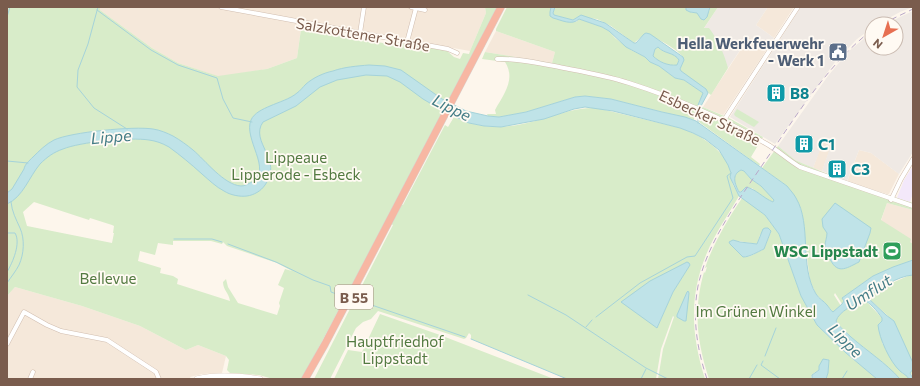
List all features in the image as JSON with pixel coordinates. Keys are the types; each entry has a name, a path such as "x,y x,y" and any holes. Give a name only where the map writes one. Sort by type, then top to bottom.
{"highway":[{"name":"B 55","path":"310,379 501,7"},
{"name":"B 55","path":"461,86 505,7"},
{"name":"B 55","path":"305,379 327,345"}],"main road":[{"path":"197,379 224,376 260,379"}],"street":[{"name":"Salzkottener Straße","path":"221,7 243,9 360,34 448,49 457,53"},
{"path":"360,34 364,7"},
{"path":"411,7 425,10"},
{"path":"724,120 798,7"},
{"path":"407,42 416,8"},
{"name":"Esbecker Straße","path":"497,59 544,64 602,76 656,92 724,120 770,145 800,167 891,200 913,206"},
{"path":"891,200 913,159"},
{"path":"7,344 24,312 61,331 107,340 156,372 159,379"},
{"path":"30,379 33,372"}],"shaded area":[{"path":"100,7 485,7 486,13 470,51 302,21 297,58 267,69 220,77 178,63 152,48 100,10"},
{"path":"718,7 768,7 756,25 774,38 767,49 749,37 728,68 702,50 699,36"},
{"path":"768,7 794,7 774,38 756,25"},
{"path":"801,7 913,7 893,16 864,16 864,34 835,62 775,144 730,117"},
{"path":"913,11 913,152 899,174 871,153 859,150 847,181 822,171 831,145 824,140 813,168 795,160 778,146 828,76 848,52 864,39 864,56 904,56 904,16 902,16"},
{"path":"496,31 555,52 552,63 485,52"},
{"path":"749,37 767,49 723,115 703,107"},
{"path":"823,140 832,144 822,171 813,168"},
{"path":"859,150 871,153 899,174 889,194 847,182"},
{"path":"913,166 913,193 910,202 897,198 904,180"},
{"path":"887,203 913,210 913,244 881,221"},
{"path":"15,287 82,306 140,326 186,350 198,345 226,356 222,373 202,374 190,377 191,379 7,379 7,296"}],"green space":[{"path":"7,7 100,7 100,10 152,48 178,63 218,76 267,69 297,58 301,29 383,43 390,42 446,50 454,57 460,59 463,53 469,54 486,13 485,7 497,7 396,202 403,205 445,125 448,127 454,117 469,123 491,127 507,126 531,122 583,108 597,108 680,128 695,134 714,147 725,159 729,166 733,185 739,196 714,238 700,273 696,290 694,325 696,342 705,379 658,379 663,349 674,317 673,316 661,349 656,379 567,379 471,339 471,335 469,333 464,339 378,311 371,319 363,322 356,328 330,379 314,379 393,225 386,221 302,379 273,379 259,375 230,373 227,370 229,360 226,356 198,345 186,350 140,326 82,306 15,287 7,296","holes":["34,202 89,220 90,218 114,226 112,243 27,226 23,212","173,241 211,241 222,244 223,242 227,246 277,263 292,271 285,269 278,285 284,288 277,315 238,303 228,287 226,279 223,282 223,285 230,301 177,284 178,279 173,276 160,273 161,268 138,261 140,251 155,255 158,243 173,245","687,262 690,265 673,292 658,326 641,288"]},
{"path":"507,7 551,7 550,16 576,22 579,19 609,31 615,38 631,50 645,57 650,62 659,66 675,78 684,80 703,93 698,105 729,118 763,137 751,157 760,164 759,166 699,122 699,113 696,111 694,120 611,99 585,96 575,97 526,112 499,117 488,116 487,114 496,114 495,110 508,86 509,74 505,62 482,59 485,52 552,63 555,52 496,31"},
{"path":"555,7 686,7 692,13 697,12 701,19 709,12 710,7 718,7 704,28 709,28 715,37 723,52 728,68 711,95 681,71 680,69 684,59 678,52 662,41 646,33 634,43 611,26 597,19 578,17 573,20 554,15 553,13"},
{"path":"658,47 663,51 677,57 679,59 677,65 664,63 653,56 655,49"},
{"path":"737,109 759,122 754,127 735,116 734,114"},
{"name":"Im Grünen Winkel","path":"778,146 795,160 804,164 847,182 913,203 913,210 887,203 881,220 911,239 910,242 913,244 913,260 873,276 842,298 844,301 842,304 835,293 834,295 841,306 833,312 816,294 810,281 801,209 787,186 762,168"},
{"path":"741,170 775,199 773,202 762,197 752,188 739,192 735,183 735,177"},
{"name":"Im Grünen Winkel","path":"742,198 765,215 779,234 801,296 817,325 846,353 877,379 826,379 829,360 827,359 820,365 819,370 811,377 812,379 709,379 699,339 698,300 704,272 705,273 707,267 705,268 712,250","holes":["768,228 771,232 764,249 748,257 743,257 730,244 738,241 757,244 760,235"]},
{"path":"913,275 913,378 888,316 867,297 883,287"},
{"name":"Im Grünen Winkel","path":"865,300 882,318 882,343 903,374 907,375 909,379 900,379 883,362 851,337 836,321 843,311"},
{"name":"Hauptfriedhof Lippstadt","path":"380,314 440,335 554,379 334,379 348,350 362,352"}],"water":[{"path":"551,7 555,7 553,13 554,15 573,20 581,15 605,23 634,43 636,43 644,34 650,34 683,57 684,60 680,69 681,71 706,89 708,93 701,106 698,105 703,93 684,80 675,78 659,66 650,62 645,57 626,47 609,31 579,19 570,22 553,18 550,16","holes":["658,47 677,57 679,60 677,65 664,63 653,56 655,49"]},
{"path":"686,7 710,7 707,17 704,20 701,19 697,13 686,10"},
{"path":"369,65 385,66 401,70 442,99 466,111 488,116 499,117 526,112 575,97 585,96 611,99 696,121 787,186 794,195 801,209 805,233 806,258 811,283 817,296 833,312 844,301 842,298 873,276 913,260 913,275 895,280 867,297 894,321 913,363 913,369 910,373 913,379 909,379 892,362 880,336 878,325 882,321 882,318 866,301 863,300 847,309 840,314 836,321 841,328 883,362 900,379 877,379 846,353 817,325 801,296 779,234 765,215 739,196 730,177 731,173 728,165 719,150 705,139 680,128 613,111 585,107 544,119 501,127 484,126 469,123 447,113 423,99 400,82 387,76 366,75 337,80 320,87 296,106 263,122 260,129 260,137 269,159 271,167 270,176 265,185 252,195 238,196 229,194 164,144 149,140 130,139 81,144 71,146 57,152 40,164 22,192 13,201 7,204 7,193 12,189 26,164 48,144 54,140 74,134 118,129 144,128 161,131 168,134 191,148 228,181 235,185 245,185 258,177 260,170 250,128 251,120 254,115 264,108 288,99 318,76 351,67","holes":["741,170 744,171 751,179 761,186 774,200 773,202 750,188 746,187 739,192 735,183 735,177 738,172"]},
{"path":"835,203 871,228 859,262 842,269 838,268 832,263 826,250 825,244 827,233 823,227 822,219"},
{"path":"768,228 771,231 764,249 746,257 743,257 729,242 733,240 757,244 763,229"},
{"path":"687,262 690,265 673,292 657,328 621,302 650,281"},
{"path":"688,291 686,321 684,321 677,317 677,315"},
{"path":"823,359 829,360 826,379 812,379 812,375 819,370 819,366"}],"waterway":[{"path":"7,17 10,7"},
{"name":"Lippe","path":"98,7 88,44 78,70 77,87 94,108 127,129"},
{"path":"97,10 151,50 178,65 217,78 223,99 233,118 252,122"},
{"path":"698,110 698,123"},
{"path":"7,161 28,163"},
{"path":"596,317 640,283 687,257 695,256 733,198 727,176 731,173"},
{"path":"7,283 19,265 23,246 22,232 13,212 11,202"},
{"path":"7,233 15,233 17,237 17,247 14,258 7,272"},
{"path":"174,239 212,239 222,242"},
{"path":"228,244 276,262 313,280 330,286 331,292 342,296"},
{"path":"528,295 566,315 646,368 668,379"},
{"path":"357,300 465,337"},
{"path":"586,327 592,320"},
{"path":"765,356 776,328"},
{"path":"471,339 567,379"},
{"path":"763,361 761,365 780,379"},
{"path":"749,379 757,365"},
{"path":"641,379 646,369"},
{"path":"842,379 847,371"}],"railway":[{"path":"899,16 913,9"},
{"path":"707,379 698,345 695,310 698,286 709,253 735,206 814,91 841,59 864,37"}],"place":[{"name":"Hella Werkfeuerwehr - Werk 1","path":"838,52"},
{"name":"B8","path":"776,93"},
{"name":"C1","path":"804,144"},
{"name":"C3","path":"837,169"},
{"name":"WSC Lippstadt","path":"892,251"}],"park label":[{"name":"Lippeaue Lipperode - Esbeck","path":"296,166"},
{"name":"Bellevue","path":"108,278"}],"water label":[{"name":"Umflut","path":"868,292"}]}
